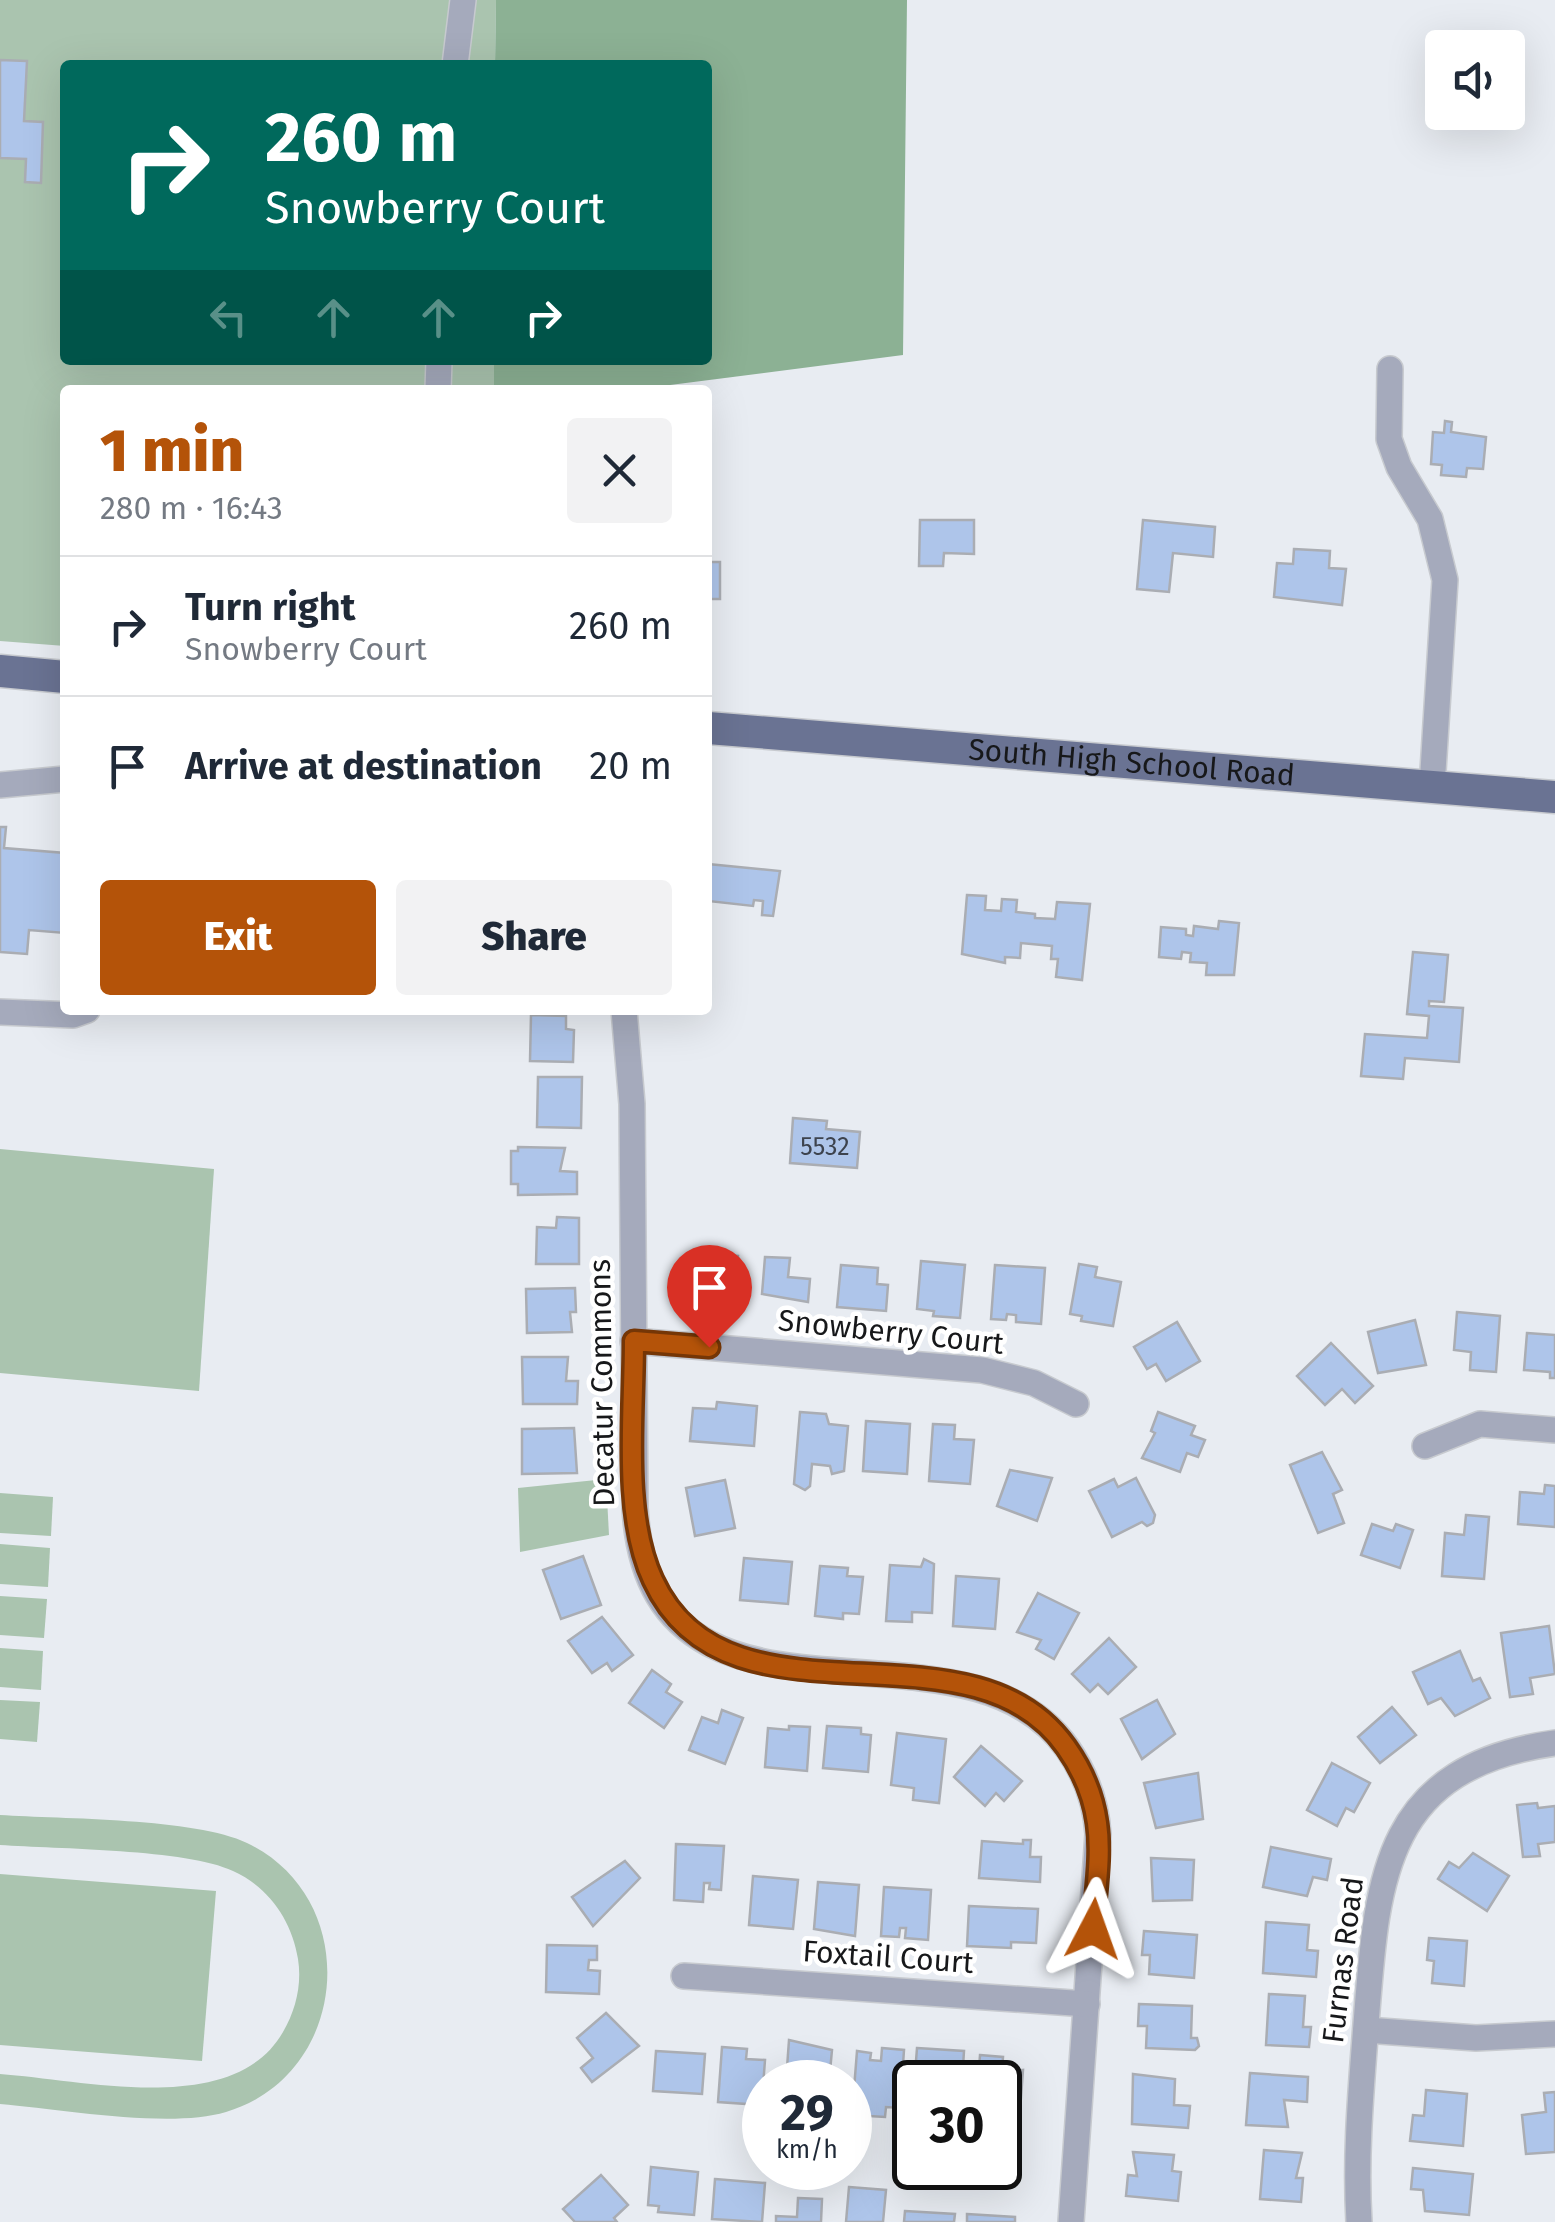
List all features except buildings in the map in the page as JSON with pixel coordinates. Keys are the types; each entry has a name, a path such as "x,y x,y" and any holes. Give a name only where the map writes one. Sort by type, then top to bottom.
{"main road":[{"path":"0,672 60,676"},
{"name":"South High School Road","path":"712,728 1555,798"}],"street":[{"path":"457,60 463,0"},
{"path":"1390,369 1389,438 1400,468 1430,519 1445,580 1432,787"},
{"path":"0,785 60,779"},
{"path":"0,1012 76,1015"},
{"name":"Decatur Commons","path":"624,1015 632,1104 636,1530 658,1590 686,1624 720,1649 762,1664 983,1688 1034,1713 1071,1754 1092,1794 1098,1834 1071,2222"},
{"name":"Snowberry Court","path":"634,1341 982,1370 1034,1383 1076,1404"},
{"path":"1425,1446 1480,1424 1555,1430"},
{"name":"Furnas Road","path":"1360,2222 1356,2169 1376,1899 1404,1830 1440,1789 1466,1770 1514,1749 1555,1743"},
{"name":"Foxtail Court","path":"684,1976 1087,2004"},
{"path":"1366,2030 1476,2038 1555,2034"}],"green space":[{"path":"0,0 496,0 495,60 60,60 60,365 494,365 494,385 60,385 60,646 0,641"},
{"path":"496,0 907,0 903,355 670,385 494,385 494,365 712,365 712,60 495,60"},
{"path":"0,1149 214,1169 199,1391 0,1373"},
{"path":"606,1479 609,1535 520,1552 518,1488"},
{"path":"0,1493 53,1497 51,1536 0,1533"},
{"path":"0,1544 50,1548 48,1587 0,1584"},
{"path":"0,1596 47,1599 44,1638 0,1635"},
{"path":"0,1648 43,1651 41,1690 0,1687"},
{"path":"0,1700 40,1702 37,1742 0,1739"},
{"path":"0,1815 128,1821 196,1829 247,1843 285,1869 311,1903 324,1943 327,1985 318,2025 298,2062 267,2092 226,2112 203,2117 146,2118 0,2104 0,2074 155,2088 194,2085 230,2076 260,2059 283,2032 295,2006 299,1978 295,1945 284,1919 268,1896 246,1878 185,1858 0,1845"},
{"path":"0,1874 216,1891 202,2061 0,2045"}],"route":[{"path":"709,1347 634,1341 636,1530 644,1561 658,1590 686,1624 710,1644 739,1658 782,1667 973,1685 994,1691 1034,1713 1058,1736 1092,1794 1098,1824 1093,1929"}]}
